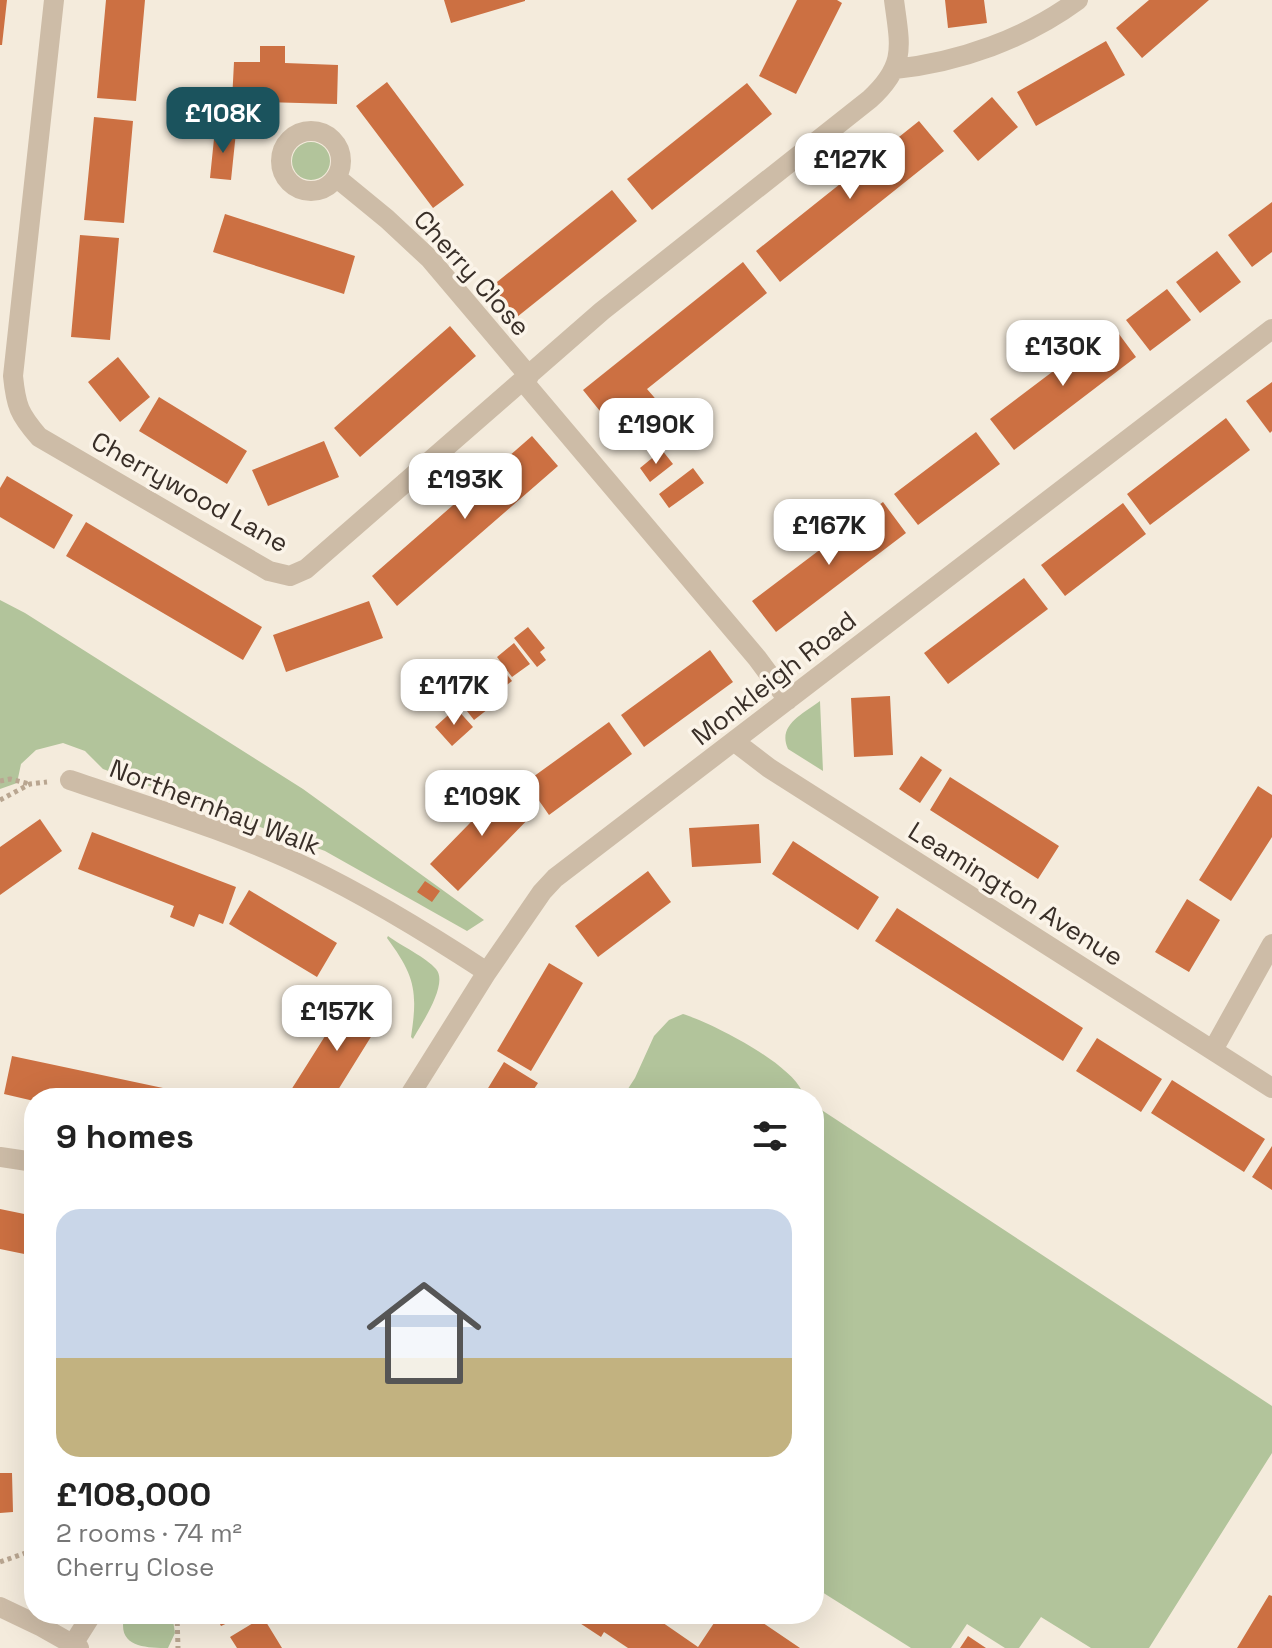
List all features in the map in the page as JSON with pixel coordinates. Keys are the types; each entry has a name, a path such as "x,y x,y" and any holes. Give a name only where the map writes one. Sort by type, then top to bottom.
{"street":[{"name":"Cherrywood Lane","path":"54,0 8,404 39,437 269,571 290,576 306,569 602,311 870,99 895,69"},
{"path":"894,0 899,51 895,69 932,63 1009,40 1049,20 1078,0"},
{"name":"Cherry Close","path":"337,178 421,250 526,379"},
{"name":"Monkleigh Road","path":"414,1088 487,972 555,878 1272,329"},
{"path":"526,379 757,658 788,700"},
{"name":"Leamington Avenue","path":"735,742 769,768 1272,1088"},
{"name":"Northernhay Walk","path":"70,780 254,844 307,867 487,972"},
{"path":"1213,1050 1272,944"},
{"path":"0,1157 24,1161"},
{"path":"0,1607 24,1619"},
{"path":"33,1624 76,1646 87,1624"}],"path":[{"path":"0,781 10,779 30,784"},
{"name":"Northernhay Walk","path":"0,800 30,784 70,780"},
{"path":"0,1562 24,1554"},
{"path":"177,1624 178,1648"}],"green space":[{"path":"311,142 325,147 330,161 325,175 311,180 297,175 292,161 297,147"},
{"path":"0,600 303,789 484,920 467,931 325,851 103,769 85,751 63,743 36,750 21,764 17,783 0,789"},
{"path":"820,701 823,771 788,749 786,741 786,733 794,721"},
{"path":"388,936 426,960 439,976 437,994 413,1039 412,984"},
{"path":"683,1014 731,1035 782,1068 800,1088 628,1088 654,1036 669,1020"},
{"path":"824,1112 1272,1406 1272,1453 1149,1648 1091,1648 1041,1617 1019,1648 1005,1648 967,1624 951,1648 911,1648 824,1593"},
{"path":"174,1624 175,1633 168,1648 142,1646 128,1639 123,1625"}],"building":[{"path":"0,0 7,0 2,45 0,45"},
{"path":"106,0 145,0 136,101 97,98"},
{"path":"444,0 525,0 525,1 451,23"},
{"path":"797,0 837,0 842,3 796,94 759,76"},
{"path":"945,0 984,0 987,23 948,28"},
{"path":"1149,0 1209,0 1142,58 1116,28"},
{"path":"1106,41 1125,75 1036,126 1017,92"},
{"path":"260,46 285,46 285,63 338,65 337,104 232,101 234,62 260,62"},
{"path":"387,82 464,185 433,208 356,106"},
{"path":"747,83 772,114 652,210 627,179"},
{"path":"992,97 1018,127 978,161 953,131"},
{"path":"94,117 133,121 124,223 84,220"},
{"path":"919,121 944,151 780,282 756,251"},
{"path":"215,129 236,132 231,180 210,178"},
{"path":"612,190 637,221 517,317 492,286"},
{"path":"1272,202 1272,252 1252,267 1228,235"},
{"path":"225,214 355,256 344,294 213,252"},
{"path":"80,235 119,238 110,340 71,337"},
{"path":"1217,251 1241,282 1200,313 1176,282"},
{"path":"743,262 767,293 647,389 660,404 620,436 583,390"},
{"path":"1167,289 1191,320 1150,351 1126,320"},
{"path":"450,326 476,356 360,457 334,428"},
{"path":"1113,326 1136,357 1014,450 990,419"},
{"path":"118,357 150,397 120,422 88,382"},
{"path":"1272,382 1272,431 1270,433 1246,401"},
{"path":"159,397 247,451 227,484 139,431"},
{"path":"1226,418 1250,450 1150,525 1127,494"},
{"path":"976,432 1000,464 918,525 894,494"},
{"path":"532,436 558,466 397,606 372,576"},
{"path":"324,441 339,477 268,506 252,470"},
{"path":"662,450 673,464 650,482 640,468"},
{"path":"693,468 704,483 669,508 659,494"},
{"path":"7,476 73,515 54,549 0,517 0,488"},
{"path":"883,502 906,533 776,632 752,601"},
{"path":"1123,503 1146,534 1065,596 1041,565"},
{"path":"86,522 262,627 243,660 66,556"},
{"path":"1024,578 1048,609 948,684 924,653"},
{"path":"369,601 383,638 286,672 273,635"},
{"path":"528,627 545,648 540,652 546,660 537,667 514,638"},
{"path":"514,643 530,664 512,677 497,657"},
{"path":"710,650 733,682 644,747 621,715"},
{"path":"496,660 512,681 495,694 479,672"},
{"path":"479,679 497,702 474,720 456,697"},
{"path":"890,696 893,755 854,757 851,698"},
{"path":"456,708 473,727 452,746 435,727"},
{"path":"609,722 632,754 549,815 526,782"},
{"path":"921,756 942,770 920,803 899,789"},
{"path":"950,777 1059,846 1038,879 930,810"},
{"path":"507,785 535,812 458,891 430,864"},
{"path":"1258,786 1272,795 1272,837 1231,901 1199,880"},
{"path":"40,819 62,851 0,895 0,847"},
{"path":"759,824 761,863 692,867 689,828"},
{"path":"92,832 236,887 223,924 199,914 194,927 170,917 174,906 78,869"},
{"path":"793,841 879,897 858,930 772,874"},
{"path":"648,871 671,902 598,957 575,926"},
{"path":"425,881 440,891 432,902 417,892"},
{"path":"249,890 337,943 317,977 229,924"},
{"path":"1187,899 1220,920 1189,972 1155,952"},
{"path":"897,908 1083,1028 1063,1061 875,941"},
{"path":"549,963 583,983 531,1071 497,1051"},
{"path":"349,998 382,1019 339,1088 292,1088"},
{"path":"1097,1038 1162,1079 1141,1112 1076,1071"},
{"path":"12,1056 163,1088 24,1088 24,1099 4,1094"},
{"path":"504,1062 538,1083 535,1088 488,1088"},
{"path":"1172,1080 1265,1139 1244,1172 1151,1113"},
{"path":"1272,1146 1272,1190 1252,1177"},
{"path":"0,1209 24,1214 24,1254 0,1249"},
{"path":"0,1473 12,1473 13,1512 0,1513"},
{"path":"1269,1595 1272,1596 1272,1648 1237,1648"},
{"path":"251,1624 267,1624 282,1648 237,1648 230,1637"},
{"path":"581,1624 665,1624 698,1647 713,1624 765,1624 800,1648 628,1648 604,1632 601,1637"},
{"path":"968,1636 986,1648 960,1648"}]}
